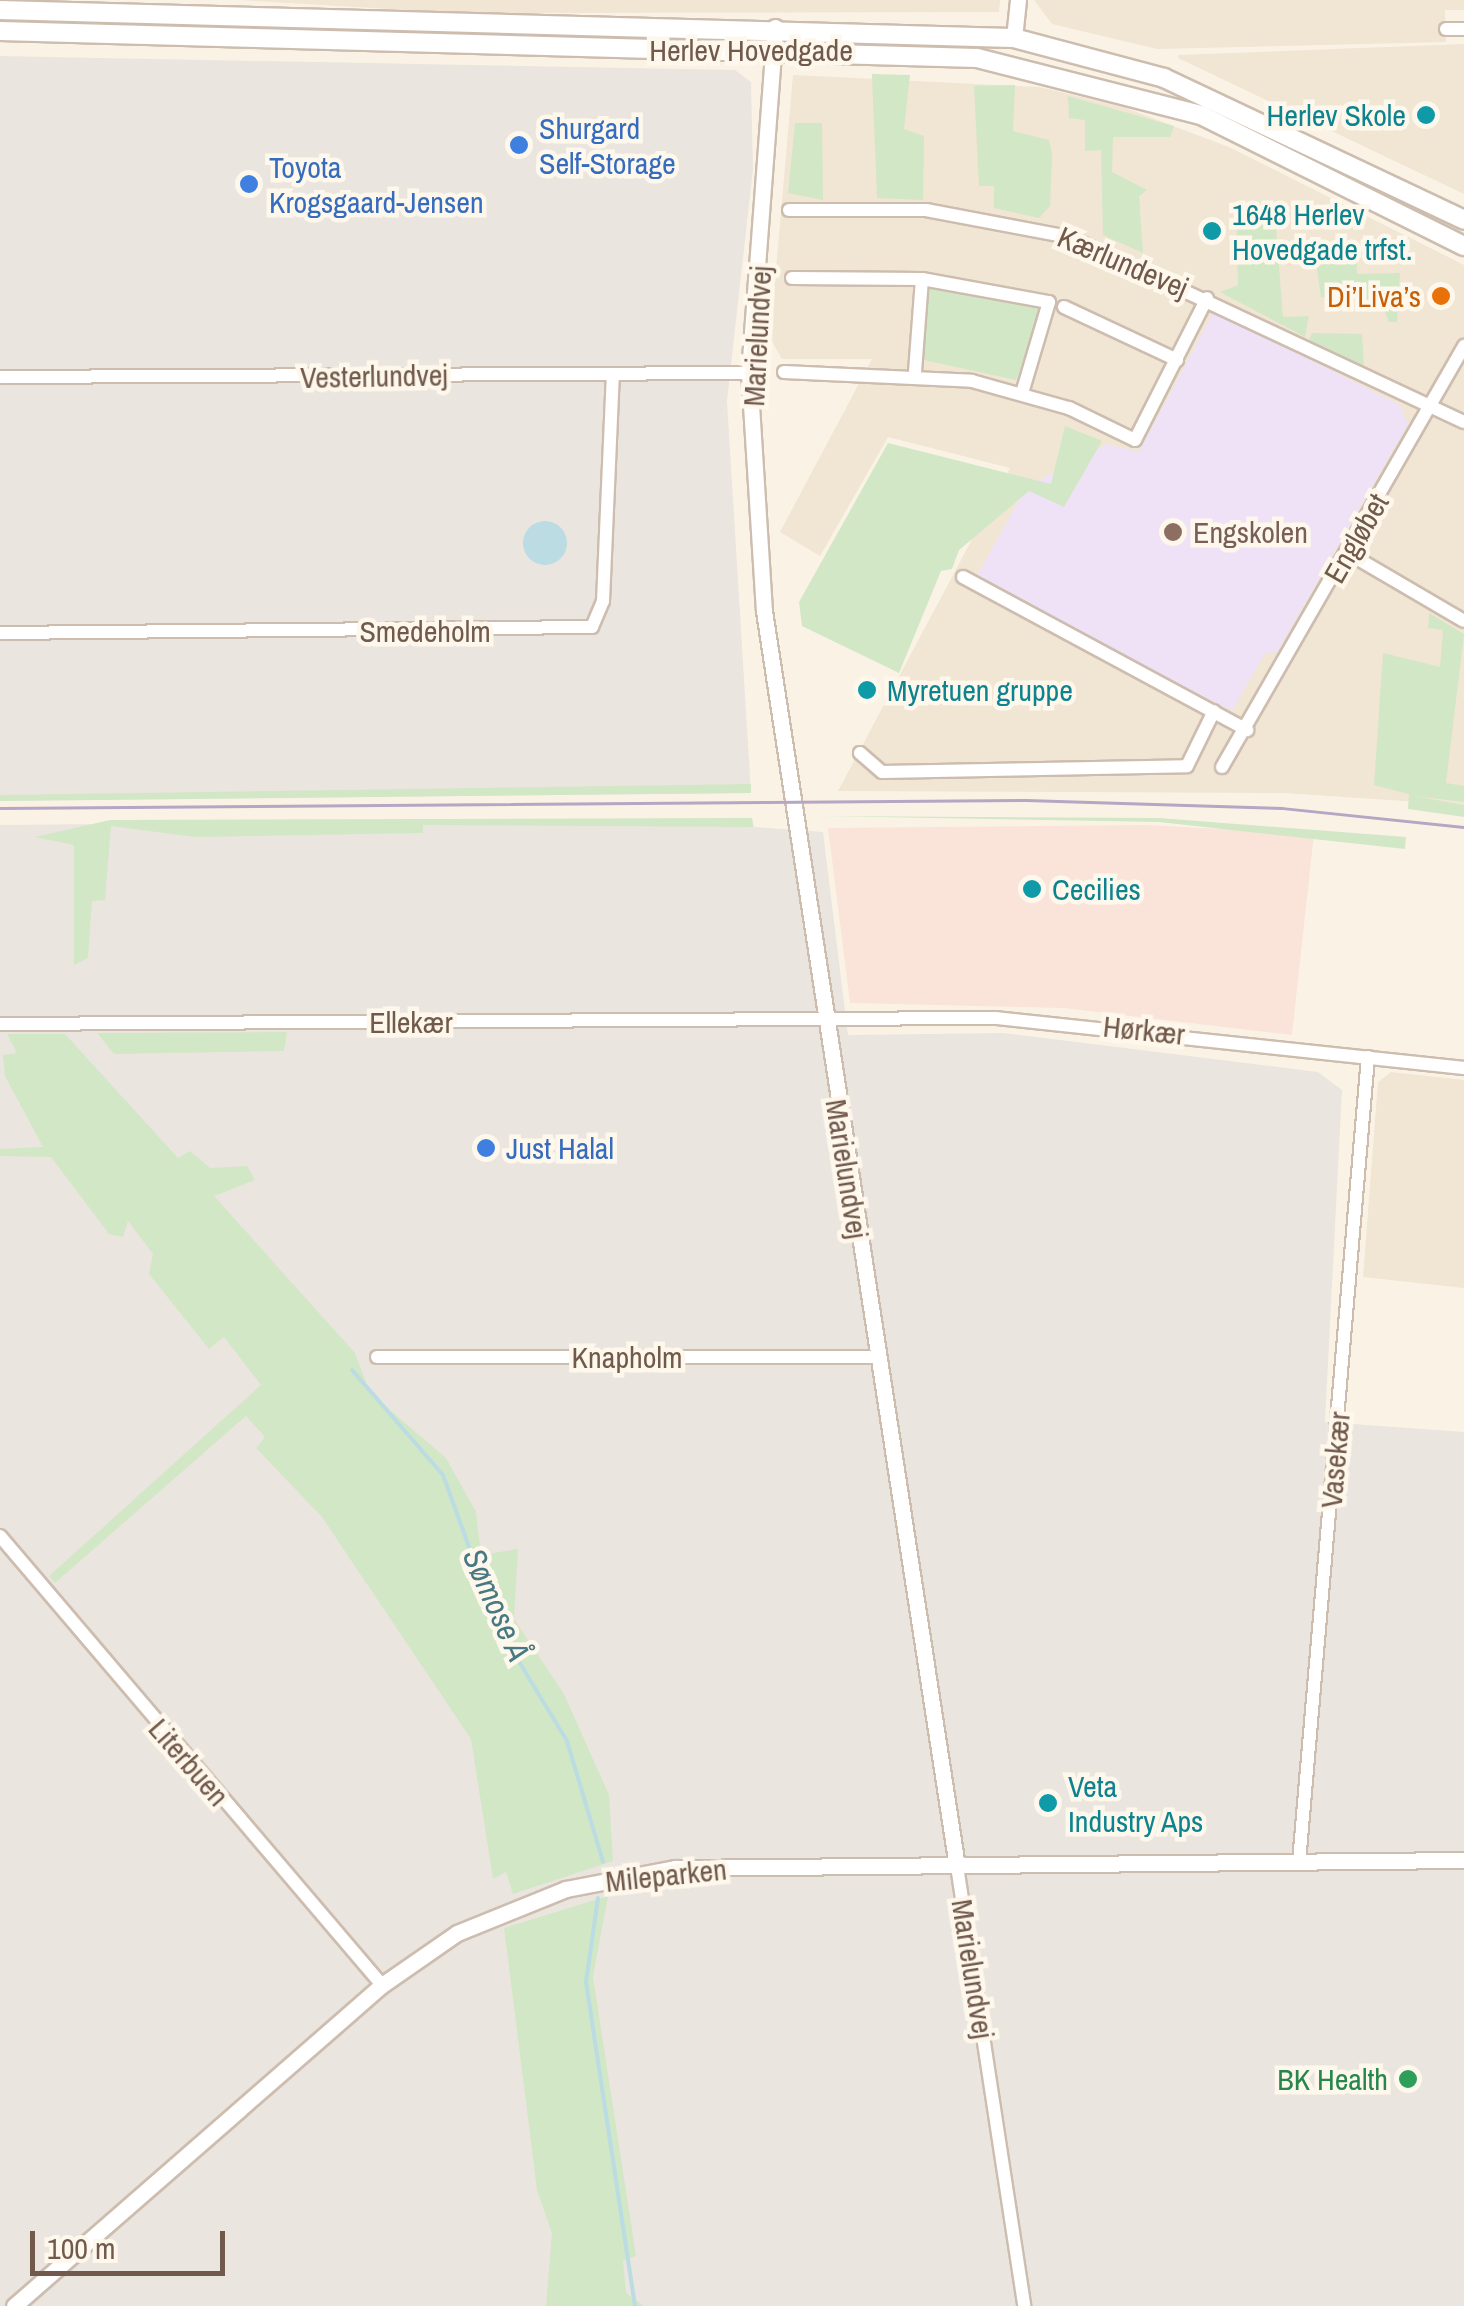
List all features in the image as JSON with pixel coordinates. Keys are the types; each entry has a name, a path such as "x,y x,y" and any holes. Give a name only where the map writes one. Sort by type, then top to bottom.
{"main road":[{"name":"Herlev Hovedgade","path":"0,10 390,28 776,27 1014,38 1164,78 1464,220"},
{"name":"Herlev Hovedgade","path":"0,31 776,51 888,50 1014,64 1200,115 1464,246"}],"street":[{"path":"1014,64 1018,0"},
{"name":"Marielundvej","path":"776,27 749,373 764,610 822,1020 958,1866 1024,2306"},
{"path":"1446,29 1464,29"},
{"name":"Kærlundevej","path":"789,210 997,219 1115,252 1464,422"},
{"path":"792,278 922,279 1049,302 1022,392"},
{"path":"915,372 922,279"},
{"path":"784,372 915,372 1022,392 1134,440 1207,298"},
{"path":"1064,307 1177,360"},
{"name":"Engløbet","path":"1222,768 1432,408 1464,346"},
{"name":"Vesterlundvej","path":"0,378 749,373"},
{"name":"Smedeholm","path":"0,634 592,626 603,601 613,374"},
{"path":"1348,553 1464,621"},
{"path":"963,577 1247,730"},
{"path":"860,754 882,772 1187,766 1214,711"},
{"name":"Ellekær","path":"0,1024 822,1020"},
{"name":"Hørkær","path":"822,1020 1058,1020 1464,1068"},
{"name":"Vasekær","path":"1299,1862 1368,1057"},
{"name":"Knapholm","path":"376,1357 877,1356"},
{"name":"Literbuen","path":"0,1536 382,1985"},
{"name":"Mileparken","path":"14,2306 382,1985 494,1916 624,1875 958,1866 1464,1860"}],"shaded area":[{"path":"239,0 1000,0 999,12 458,13"},
{"path":"1034,0 1464,0 1464,10 1445,10 1446,42 1157,49 1052,24"},
{"path":"1464,44 1464,194 1178,58 1178,55"},
{"path":"0,56 735,70 751,82 753,169 727,401 751,793 0,801"},
{"path":"793,75 1039,87 1123,107 1229,147 1464,265 1464,805 1284,793 838,791 1010,468 888,437 820,556 780,532 872,359 782,359 770,338"},
{"name":"Engskolen","path":"1214,311 1400,405 1408,424 1277,652 1265,653 1232,711 976,578 1026,487 1107,444 1139,452"},
{"path":"752,818 754,827 823,832 848,1035 1003,1033 1318,1072 1342,1090 1325,1422 1464,1432 1464,2306 0,2306 0,825"},
{"path":"1146,825 1314,834 1292,1035 1063,1008 850,1003 828,828"},
{"path":"1391,1072 1464,1080 1464,1288 1363,1277 1378,1082"}],"green space":[{"path":"872,74 910,75 904,129 924,136 923,200 877,198"},
{"path":"1015,85 1013,131 1049,140 1052,154 1050,206 1039,218 994,208 994,186 979,186 974,86"},
{"path":"1068,96 1174,126 1170,137 1113,137 1112,172 1147,190 1139,196 1143,253 1103,235 1101,150 1085,151 1085,120 1069,118"},
{"path":"795,123 822,123 823,200 788,193"},
{"path":"1274,203 1283,317 1309,316 1305,337 1220,292 1238,285 1236,205"},
{"path":"1356,245 1357,274 1400,273 1397,322 1389,322 1380,300 1321,297 1314,248"},
{"path":"929,288 1043,307 1016,380 924,360"},
{"path":"1312,333 1362,334 1364,366 1309,340"},
{"path":"1065,426 1102,441 1064,507 1029,491 959,550 952,569 941,571 899,673 802,626 799,602 888,443 1051,484"},
{"path":"1429,613 1464,634 1446,783 1464,786 1464,802 1414,796 1464,805 1464,817 1408,809 1409,794 1374,785 1383,653 1440,667 1443,630 1428,628"},
{"path":"751,784 751,793 0,801 0,795"},
{"path":"821,816 1159,818 1406,837 1405,849 1159,822"},
{"path":"752,818 753,827 423,825 423,833 195,837 111,826 105,900 92,901 88,958 74,965 74,845 35,837 110,820"},
{"path":"287,1032 284,1051 114,1054 97,1033"},
{"path":"7,1034 65,1034 178,1158 190,1151 210,1168 247,1166 255,1180 214,1196 355,1353 370,1393 446,1458 476,1512 481,1555 518,1549 514,1619 564,1694 609,1795 613,1861 513,1894 506,1872 493,1879 471,1739 322,1517 256,1448 265,1437 246,1416 55,1583 49,1576 261,1385 224,1337 209,1349 149,1274 153,1254 128,1221 123,1237 109,1234 51,1157 0,1156 0,1149 43,1147 5,1076 3,1055 17,1053"},
{"path":"608,1896 593,1977 636,2256 623,2261 626,2293 644,2306 546,2306 552,2233 537,2190 504,1928"}],"water":[{"path":"545,521 560,528 567,543 560,558 545,565 530,558 523,543 530,528"}],"waterway":[{"name":"Sømose Å","path":"352,1370 443,1475 498,1627 567,1741 603,1862"},
{"name":"Sømose Å","path":"598,1898 586,1982 635,2306"}],"tram line":[{"path":"0,808 1026,800 1282,808 1464,827"}],"place":[{"name":"Herlev Skole","path":"1426,115"},
{"name":"Shurgard Self-Storage","path":"519,145"},
{"name":"Toyota Krogsgaard-Jensen","path":"249,184"},
{"name":"1648 Herlev Hovedgade trfst.","path":"1212,231"},
{"name":"Di’Liva’s","path":"1441,296"},
{"name":"Engskolen","path":"1173,532"},
{"name":"Myretuen gruppe","path":"867,690"},
{"name":"Cecilies","path":"1032,889"},
{"name":"Just Halal","path":"486,1148"},
{"name":"Veta Industry Aps","path":"1048,1803"},
{"name":"BK Health","path":"1408,2079"}]}
